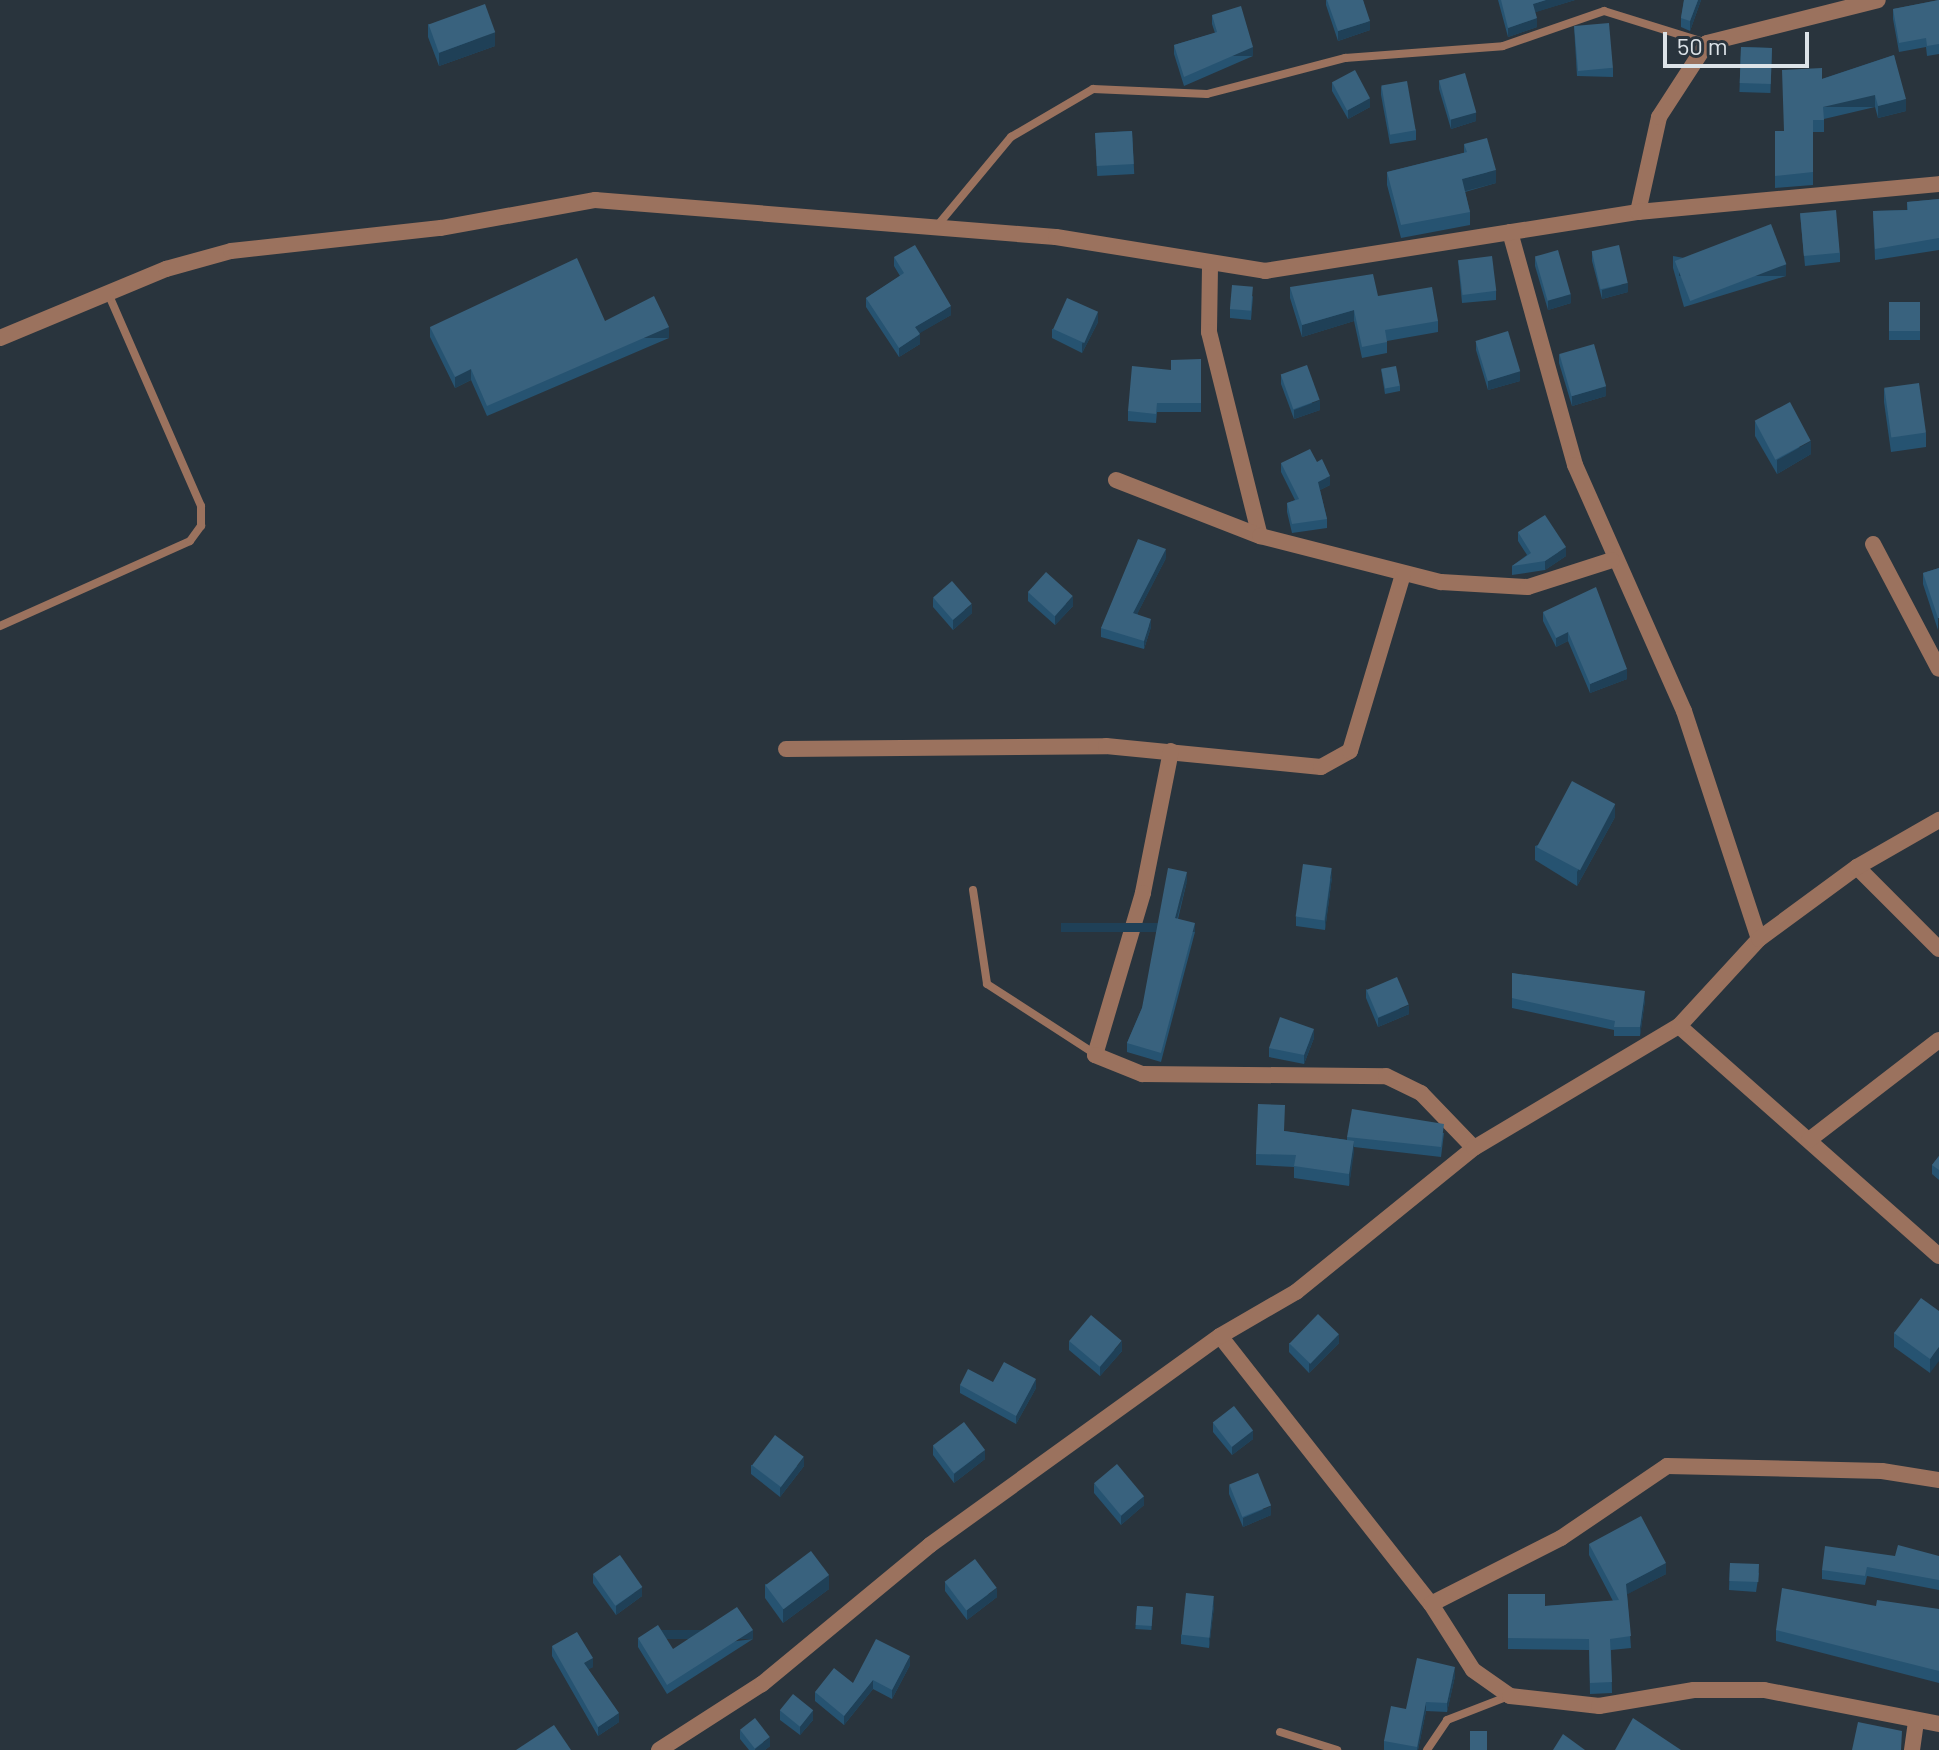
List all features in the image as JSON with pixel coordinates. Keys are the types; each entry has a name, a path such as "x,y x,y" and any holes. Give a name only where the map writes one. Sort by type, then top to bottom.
{"street":[{"path":"1638,212 1659,117 1707,43 1878,0"},
{"path":"0,338 108,293 260,246 441,228 595,200 1103,243 1210,267 1289,270 1638,212 1939,184"},
{"path":"1510,232 1575,465 1612,560 1684,711 1759,939"},
{"path":"1210,267 1209,332 1260,536"},
{"path":"1116,480 1260,536 1403,574 1528,587 1612,560"},
{"path":"1873,544 1939,669"},
{"path":"786,749 1042,744 1171,751 1309,768 1342,758 1403,574"},
{"path":"1171,751 1143,893 1095,1055 1142,1074 1386,1076 1421,1093 1474,1148"},
{"path":"659,1750 762,1684 930,1545 1220,1336 1296,1292 1474,1148 1679,1026 1759,939 1857,867 1939,820"},
{"path":"1857,867 1939,949"},
{"path":"1679,1026 1939,1256"},
{"path":"1809,1140 1939,1040"},
{"path":"1220,1336 1431,1604 1473,1670 1510,1696 1599,1706 1694,1690 1764,1690 1939,1724"},
{"path":"1431,1604 1561,1538 1667,1466 1882,1471 1939,1480"},
{"path":"1912,1750 1916,1720"}],"lane":[{"path":"935,228 1011,137 1093,89 1207,94 1345,58 1503,46 1604,11 1707,43"},
{"path":"0,626 190,541 201,526 201,506 108,293"},
{"path":"973,890 987,984 1095,1055"},
{"path":"1427,1750 1447,1720 1510,1696"},
{"path":"1280,1732 1337,1750"}],"building":[{"path":"1327,0 1363,0 1370,21 1338,31"},
{"path":"1501,0 1546,0 1533,4 1537,18 1508,28"},
{"path":"1684,0 1698,0 1690,21 1681,18"},
{"path":"1939,0 1939,44 1927,46 1926,38 1899,43 1893,9"},
{"path":"485,4 495,32 439,53 429,25"},
{"path":"1241,6 1253,47 1184,77 1174,45 1217,32 1212,15"},
{"path":"1609,23 1613,68 1578,71 1574,26"},
{"path":"1741,47 1772,48 1771,84 1740,83"},
{"path":"1894,55 1906,99 1878,106 1875,95 1823,107 1824,120 1813,120 1813,172 1775,176 1775,131 1784,131 1782,70 1822,68 1822,79"},
{"path":"1355,70 1370,98 1347,110 1332,82"},
{"path":"1465,73 1476,112 1450,120 1439,80"},
{"path":"1407,81 1416,130 1390,135 1381,86"},
{"path":"1132,131 1134,164 1097,166 1095,133"},
{"path":"1487,138 1496,170 1462,179 1470,212 1401,225 1387,172 1467,152 1464,144"},
{"path":"1939,199 1939,238 1875,249 1873,211 1908,210 1907,202"},
{"path":"1836,210 1840,253 1804,256 1800,213"},
{"path":"1771,224 1786,264 1690,301 1675,261"},
{"path":"915,245 951,306 915,327 920,334 899,348 866,298 904,273 894,257"},
{"path":"1619,245 1628,283 1600,289 1592,251"},
{"path":"1558,250 1571,294 1548,301 1535,257"},
{"path":"1492,256 1496,291 1463,295 1458,260"},
{"path":"577,258 605,321 654,296 669,327 487,406 471,369 455,377 430,327"},
{"path":"1373,274 1378,296 1432,287 1438,321 1385,330 1387,342 1362,347 1354,310 1302,325 1290,287"},
{"path":"1232,285 1253,287 1251,311 1230,309"},
{"path":"1067,298 1098,312 1084,343 1053,329"},
{"path":"1889,302 1920,302 1920,331 1889,331"},
{"path":"1508,331 1520,371 1488,381 1475,341"},
{"path":"1594,344 1606,386 1572,396 1559,354"},
{"path":"1201,359 1201,403 1157,403 1156,414 1128,411 1132,366 1171,370 1171,360"},
{"path":"1307,365 1320,400 1293,409 1281,375"},
{"path":"1396,366 1400,386 1385,388 1381,369"},
{"path":"1919,383 1926,433 1891,437 1884,388"},
{"path":"1790,402 1811,441 1775,460 1755,421"},
{"path":"1310,449 1317,462 1322,459 1330,476 1318,482 1327,519 1292,524 1287,503 1299,499 1281,463"},
{"path":"1545,515 1566,547 1545,561 1512,566 1531,553 1518,532"},
{"path":"1138,539 1166,549 1133,613 1151,619 1144,641 1101,628"},
{"path":"1939,568 1939,618 1938,618 1923,573"},
{"path":"1046,572 1073,596 1055,616 1028,592"},
{"path":"952,581 972,604 953,620 933,597"},
{"path":"1596,587 1627,669 1590,684 1568,632 1556,638 1543,612"},
{"path":"1572,781 1615,804 1580,870 1537,847"},
{"path":"1303,864 1332,868 1324,921 1296,916"},
{"path":"1168,868 1187,872 1175,918 1195,923 1161,1053 1127,1043 1142,1008"},
{"path":"1512,973 1645,991 1640,1027 1614,1027 1615,1021 1512,998"},
{"path":"1397,977 1409,1005 1378,1018 1367,990"},
{"path":"1280,1017 1314,1029 1304,1055 1269,1048"},
{"path":"1258,1104 1285,1105 1284,1131 1354,1141 1349,1174 1294,1166 1296,1155 1256,1154"},
{"path":"1352,1109 1444,1124 1441,1147 1347,1137"},
{"path":"1939,1156 1939,1170 1932,1165"},
{"path":"1921,1298 1939,1311 1939,1347 1930,1359 1894,1333"},
{"path":"1318,1314 1339,1334 1310,1364 1290,1343"},
{"path":"1091,1315 1122,1341 1100,1367 1069,1341"},
{"path":"1004,1362 1036,1379 1016,1416 960,1385 968,1369 993,1382"},
{"path":"1234,1406 1253,1430 1232,1447 1213,1423"},
{"path":"964,1422 985,1450 954,1473 933,1445"},
{"path":"775,1435 804,1457 781,1487 752,1465"},
{"path":"1117,1464 1144,1496 1121,1515 1094,1483"},
{"path":"1258,1473 1271,1505 1242,1517 1229,1485"},
{"path":"1641,1516 1666,1563 1626,1584 1631,1636 1610,1639 1612,1682 1590,1683 1589,1639 1508,1638 1508,1594 1545,1594 1545,1606 1619,1600 1589,1544"},
{"path":"1898,1545 1939,1556 1939,1580 1867,1567 1865,1576 1822,1570 1825,1546 1895,1556"},
{"path":"811,1551 829,1575 784,1609 765,1585"},
{"path":"620,1555 642,1587 615,1606 593,1574"},
{"path":"975,1559 997,1588 966,1611 945,1582"},
{"path":"1730,1563 1759,1564 1758,1582 1729,1581"},
{"path":"1782,1588 1876,1606 1877,1600 1939,1609 1939,1671 1776,1630"},
{"path":"1186,1593 1214,1596 1209,1638 1182,1635"},
{"path":"1137,1606 1153,1607 1152,1626 1136,1625"},
{"path":"737,1607 753,1630 667,1685 638,1638 658,1625 673,1649"},
{"path":"577,1632 593,1658 584,1663 619,1713 598,1727 552,1646"},
{"path":"876,1639 910,1656 892,1690 873,1680 844,1716 815,1692 834,1668 853,1683"},
{"path":"1417,1658 1455,1667 1447,1703 1426,1702 1417,1747 1384,1741 1391,1706 1406,1709"},
{"path":"793,1694 813,1710 800,1727 780,1710"},
{"path":"755,1718 770,1737 755,1749 740,1730"},
{"path":"1633,1718 1681,1750 1615,1750"},
{"path":"1858,1722 1902,1731 1901,1750 1852,1750"},
{"path":"554,1725 571,1750 516,1750"},
{"path":"1470,1731 1487,1731 1487,1750 1470,1750"},
{"path":"1563,1734 1585,1750 1553,1750"}]}
